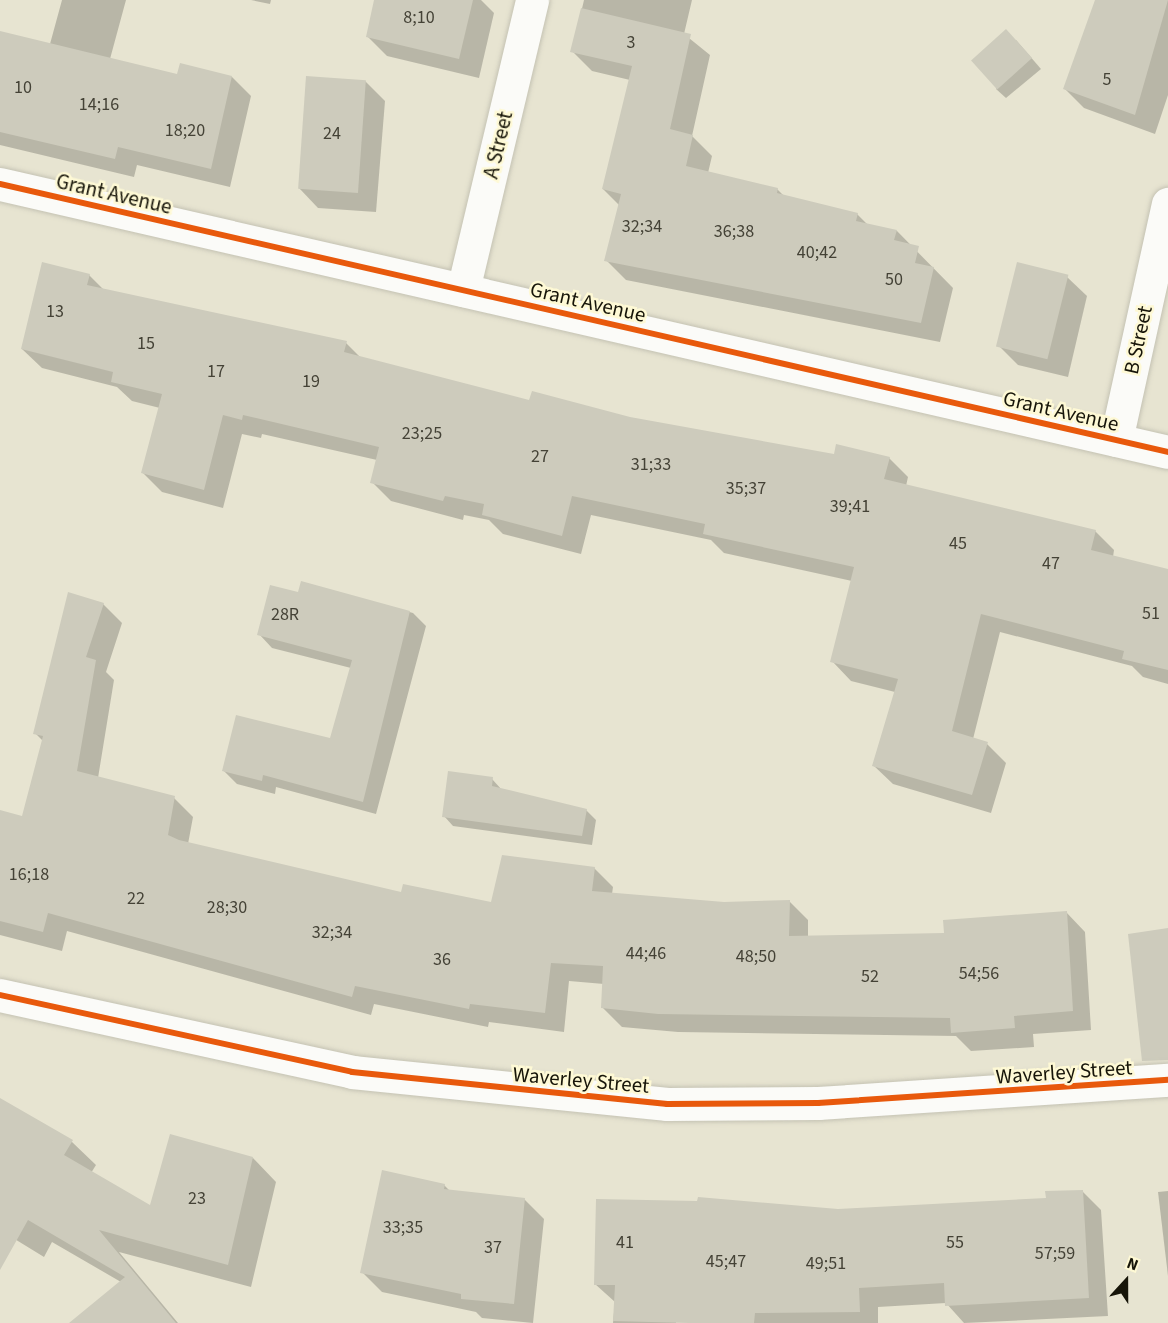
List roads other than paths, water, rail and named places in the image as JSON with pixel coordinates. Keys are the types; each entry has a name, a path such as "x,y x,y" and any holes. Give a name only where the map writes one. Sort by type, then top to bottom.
{"street":[{"name":"A Street","path":"463,290 532,0"},
{"name":"Grant Avenue","path":"0,184 1168,452"},
{"name":"B Street","path":"1116,440 1168,204"},
{"name":"Waverley Street","path":"0,995 352,1072 667,1104 818,1103 1168,1080"}]}
